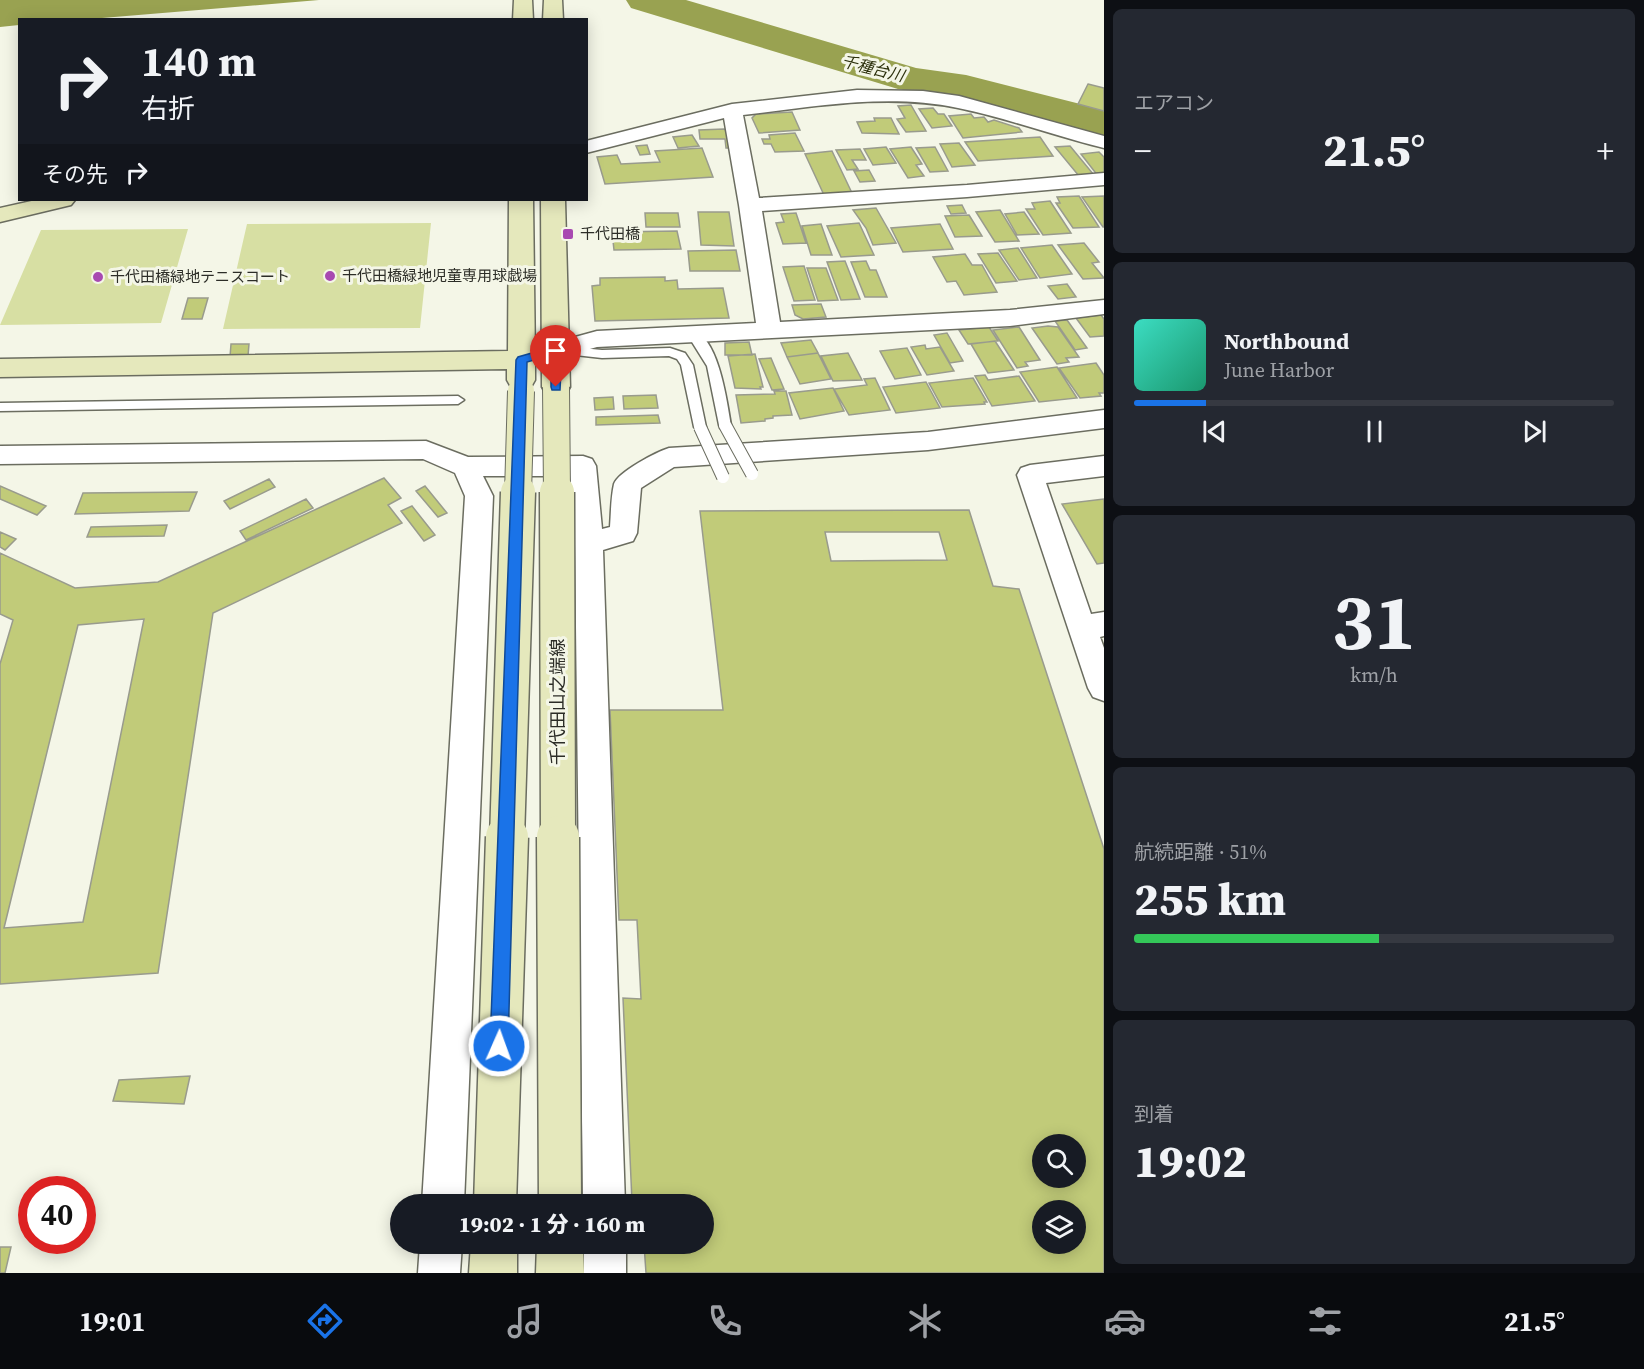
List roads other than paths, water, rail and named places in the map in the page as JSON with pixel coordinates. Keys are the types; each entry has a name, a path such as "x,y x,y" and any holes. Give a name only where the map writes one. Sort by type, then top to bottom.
{"street":[{"path":"523,18 524,0"},
{"path":"553,0 553,18"},
{"path":"588,146 732,110 856,96 923,97 959,102 1104,142"},
{"path":"732,110 750,205 769,330"},
{"path":"750,205 967,191 1104,179"},
{"path":"0,215 59,201"},
{"path":"495,1194 521,375 521,201"},
{"name":"千代田山之端線","path":"553,201 556,350 560,1194"},
{"path":"0,368 521,375 556,350 597,339 1010,318 1104,307"},
{"path":"589,544 623,533 628,483 669,458 928,441 1104,419"},
{"path":"0,454 426,450 465,467 583,466 589,544 604,1194"},
{"path":"1104,465 1030,475 1093,626 1104,688"},
{"path":"444,1194 479,496 465,467"},
{"path":"439,1273 440,1254"},
{"path":"605,1254 605,1273"}],"lane":[{"path":"693,334 707,349 714,364 724,425 752,474"},
{"path":"556,350 602,354 670,352 681,356 687,365 700,427 723,477"},
{"path":"0,406 458,400"}],"waterway":[{"name":"千種台川","path":"645,0 913,80 966,88 1104,123"}],"place":[{"name":"千代田橋","path":"568,234"},
{"name":"千代田橋緑地児童専用球戯場","path":"330,276"},
{"name":"千代田橋緑地テニスコート","path":"98,277"}]}
